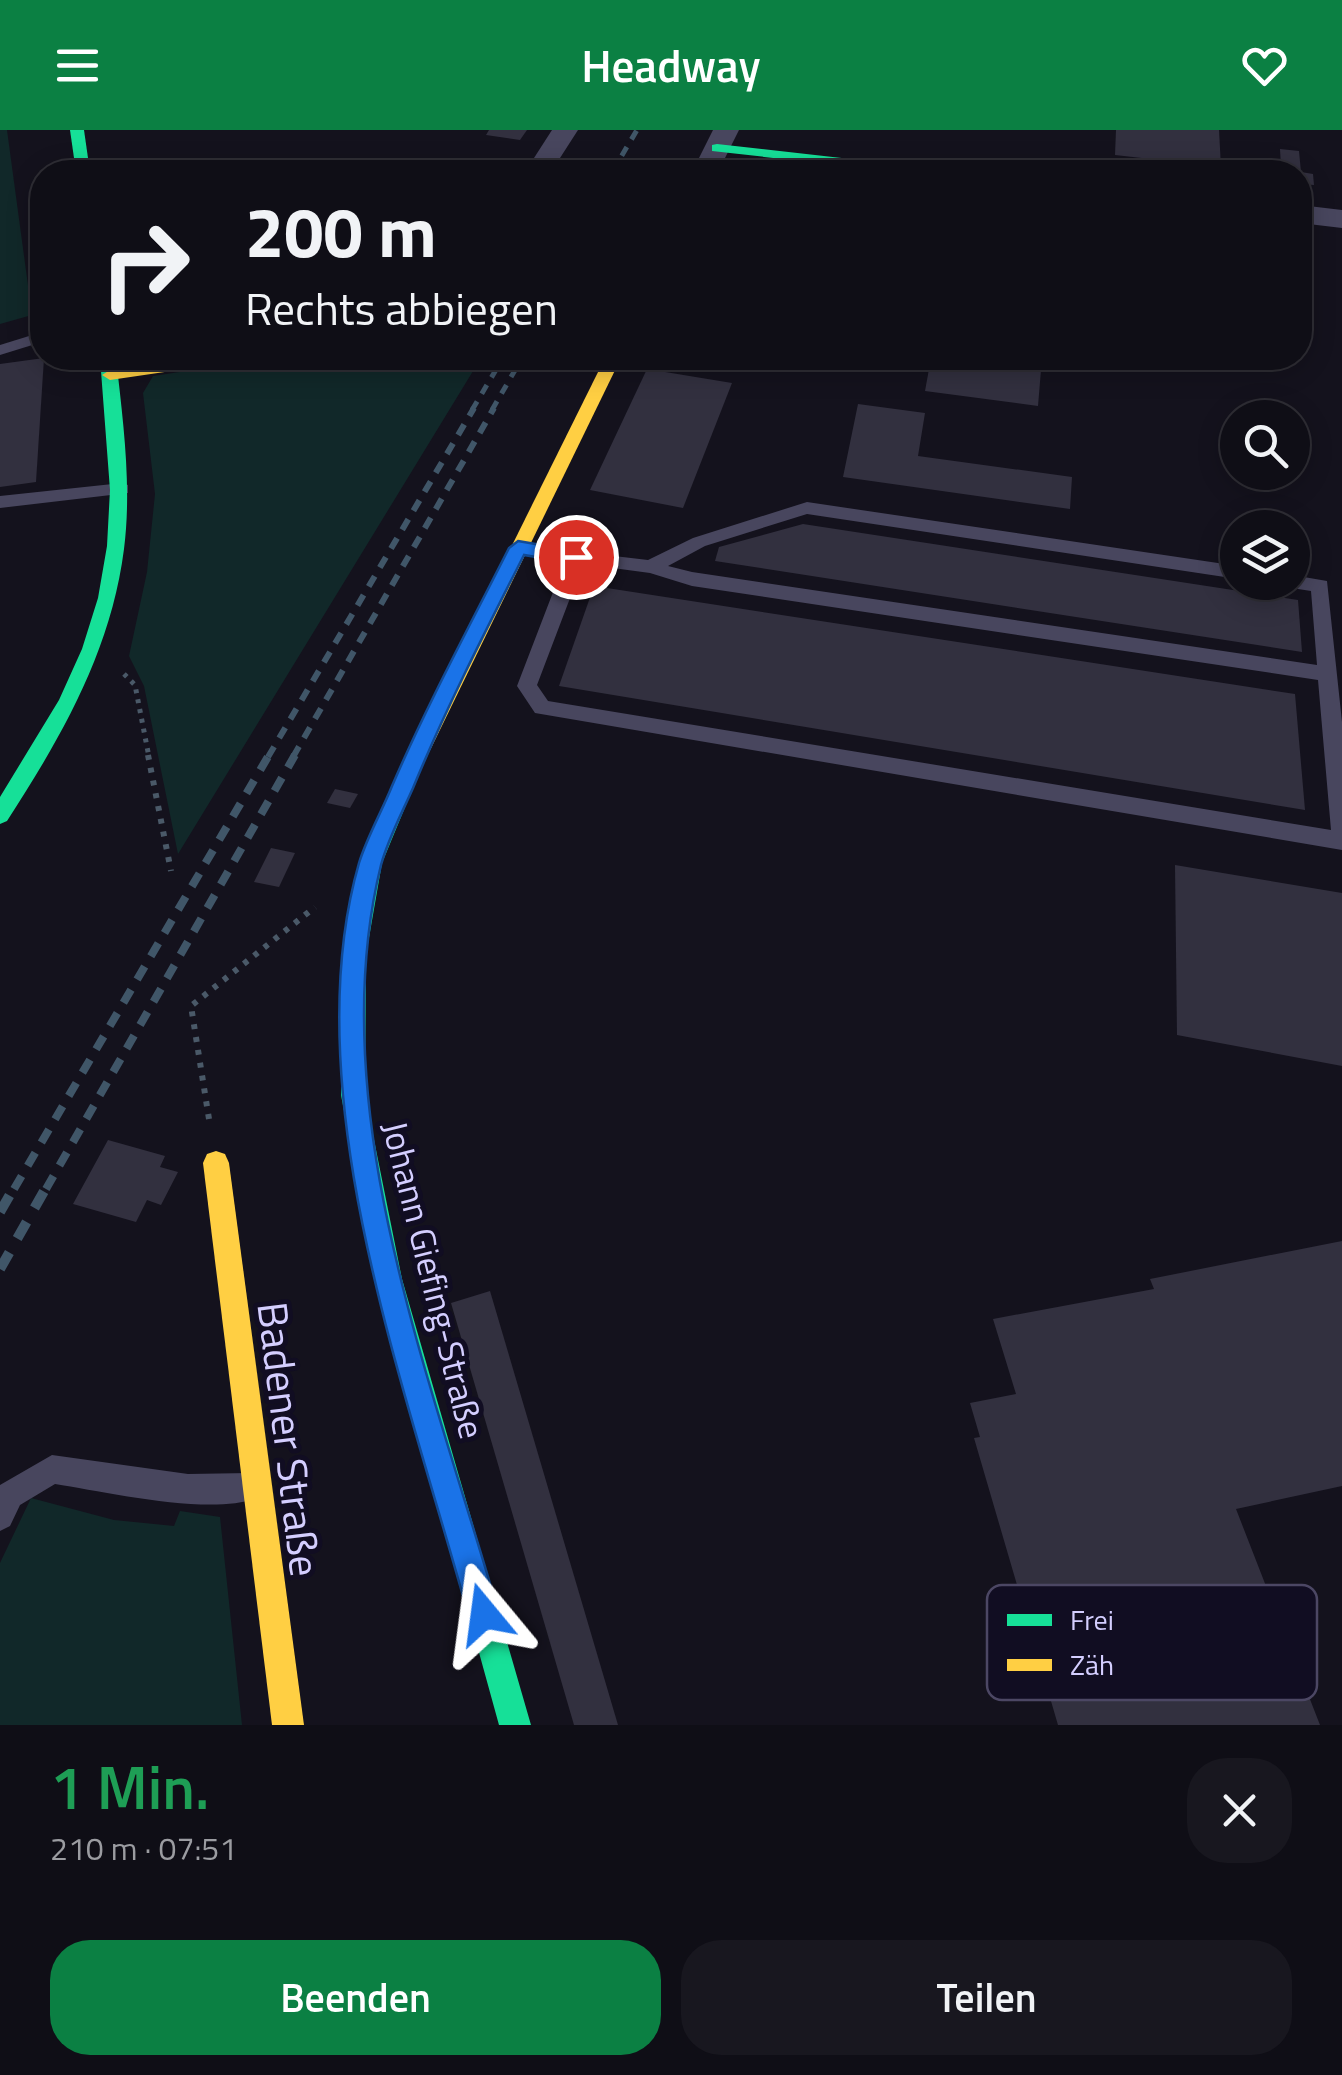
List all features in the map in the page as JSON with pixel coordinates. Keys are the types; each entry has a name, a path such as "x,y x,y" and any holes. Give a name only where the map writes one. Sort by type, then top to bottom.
{"street":[{"path":"77,130 81,160"},
{"path":"546,160 565,130"},
{"path":"716,150 813,160"},
{"path":"1312,215 1342,219"},
{"path":"0,815 57,724 86,665 119,546 122,490 109,370"},
{"name":"Johann Giefing-Straße","path":"515,1725 389,1279 353,1095 355,955 370,863 433,716 607,370"},
{"name":"Badener Straße","path":"216,1162 288,1725"}],"lane":[{"path":"0,350 30,343"},
{"path":"0,502 122,490"},
{"path":"650,567 699,542 806,508 1220,571"},
{"path":"518,548 650,567 692,579 1328,674"},
{"path":"576,557 527,686 542,708 1342,839 1320,586"},
{"path":"1310,585 1342,589"},
{"path":"0,1516 10,1495 52,1468 188,1488 258,1487"}],"path":[{"path":"86,665 118,667 135,685 171,870"},
{"path":"216,1162 191,1006 326,898"}],"green space":[{"path":"0,130 7,130 30,316 0,324"},
{"path":"193,370 474,370 178,854 144,686 129,656 147,572 155,494 143,393 153,376"},
{"path":"31,1498 114,1520 174,1526 180,1511 220,1517 242,1725 0,1725 0,1563"}],"building":[{"path":"489,130 527,130 520,140 486,135"},
{"path":"1116,130 1219,130 1221,160 1115,155"},
{"path":"1280,149 1299,151 1300,160 1281,160"},
{"path":"30,360 30,370 43,370 36,482 0,487 0,364"},
{"path":"647,370 732,383 683,508 590,490"},
{"path":"929,370 1041,370 1038,406 925,391"},
{"path":"858,404 925,413 918,456 1072,477 1070,509 843,477"},
{"path":"803,524 1220,588 1220,600 1298,600 1302,652 715,561 719,547"},
{"path":"594,586 1295,694 1305,810 559,686"},
{"path":"335,789 358,794 350,808 327,803"},
{"path":"271,848 295,853 279,887 254,882"},
{"path":"1175,865 1342,893 1342,1066 1177,1035"},
{"path":"108,1140 165,1156 160,1167 178,1172 161,1205 147,1200 136,1222 73,1204"},
{"path":"1342,1241 1342,1486 1236,1509 1266,1585 1017,1585 974,1438 980,1437 970,1403 1016,1394 993,1319 1154,1289 1150,1279"},
{"path":"490,1291 618,1725 574,1725 451,1303"},
{"path":"1051,1700 1310,1700 1320,1725 1058,1725"}],"railway":[{"path":"619,160 637,130"},
{"path":"472,410 496,370"},
{"path":"492,410 515,370"},
{"path":"268,757 474,408"},
{"path":"293,757 494,408"},
{"path":"14,1189 269,755"},
{"path":"46,1189 295,755"},
{"path":"0,1212 15,1186"},
{"path":"0,1269 47,1186"}],"traffic: fast":[{"path":"77,130 81,160"},
{"path":"717,148 824,160"},
{"path":"0,815 69,701 107,598 116,546 119,490 109,370"},
{"path":"410,771 371,863 355,955 353,1095 389,1279 515,1725"}],"traffic: slow":[{"path":"110,375 144,370"},
{"path":"410,771 607,370"},
{"path":"216,1163 288,1725"}],"route":[{"path":"484,1614 389,1279 353,1095 355,955 370,863 433,716 518,548 576,557"}]}
